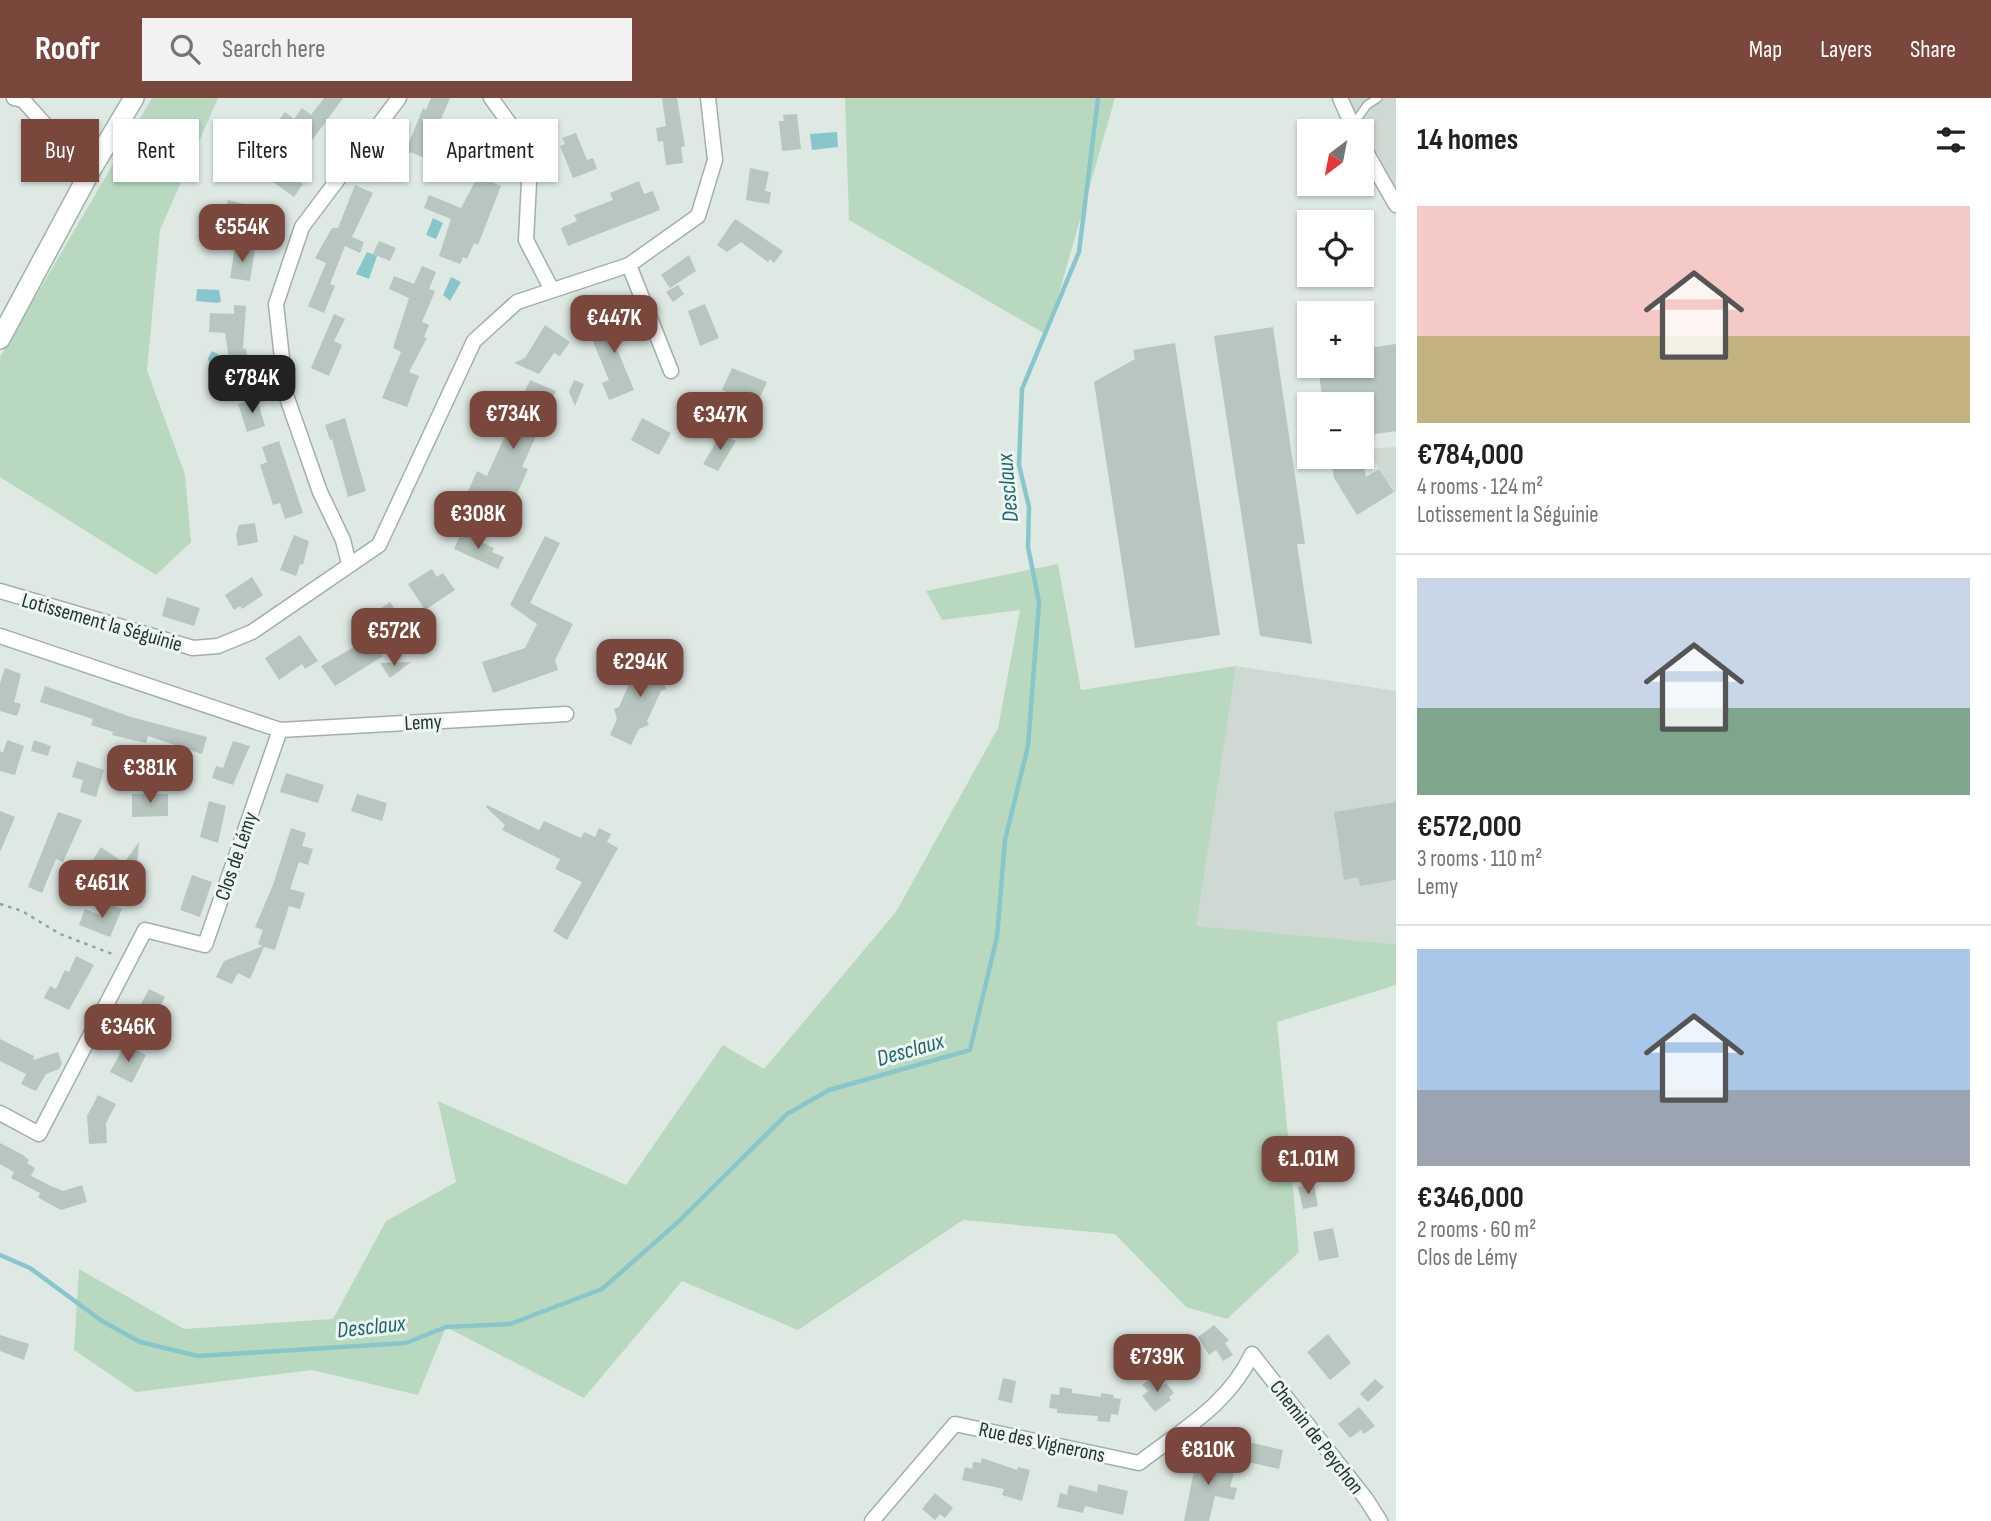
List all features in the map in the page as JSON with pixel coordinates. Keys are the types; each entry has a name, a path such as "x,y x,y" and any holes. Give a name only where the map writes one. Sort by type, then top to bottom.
{"street":[{"path":"14,98 23,100 40,119"},
{"path":"99,156 134,98"},
{"path":"349,564 343,540 320,492 286,396 276,304 302,227 399,98"},
{"path":"491,98 523,142 529,182 526,240 552,290"},
{"name":"Lotissement la Séguinie","path":"0,591 192,648 218,646 252,632 379,545 474,341 517,302 629,265 698,216 715,160 708,98"},
{"path":"1340,98 1349,119"},
{"path":"1374,166 1396,205"},
{"path":"0,339 84,182"},
{"path":"629,265 671,371"},
{"path":"0,636 281,730"},
{"name":"Lemy","path":"281,730 566,714"},
{"name":"Clos de Lémy","path":"0,1113 40,1133 145,930 205,946 281,730"},
{"name":"Rue des Vignerons","path":"872,1521 955,1424 1139,1463 1227,1396 1252,1354"},
{"name":"Chemin de Peychon","path":"1252,1354 1366,1499 1380,1521"}],"lane":[{"path":"1359,119 1367,105 1378,98"}],"path":[{"path":"0,904 22,911 60,934 129,961"}],"shaded area":[{"path":"1341,98 1396,98 1396,200 1374,155 1374,119 1354,119"},
{"path":"1396,447 1396,494 1374,461 1374,448"},
{"path":"1236,666 1396,691 1396,944 1195,926"}],"green space":[{"path":"152,98 218,98 199,141 199,119 140,119"},
{"path":"845,98 1115,98 1047,335 849,220"},
{"path":"113,164 113,182 181,182 160,230 147,370 185,475 191,542 156,575 0,477 0,357"},
{"path":"1058,564 1081,690 1236,666 1196,926 1396,944 1396,985 1277,1022 1299,1252 1227,1319 1186,1307 1115,1234 963,1220 798,1330 682,1281 584,1398 446,1327 418,1395 312,1370 136,1392 74,1350 79,1269 184,1329 333,1319 386,1221 456,1182 438,1101 626,1185 723,1045 764,1069 896,912 998,728 1020,610 942,620 926,591"}],"water":[{"path":"837,132 838,147 812,150 810,134"},
{"path":"433,218 443,223 436,239 426,235"},
{"path":"367,252 377,256 369,279 356,274"},
{"path":"451,277 461,282 450,301 443,295"},
{"path":"197,289 219,290 221,301 196,301"},
{"path":"212,351 218,354 218,372 210,369 208,358"}],"building":[{"path":"324,98 343,98 312,141 312,119 294,119 302,108 311,115"},
{"path":"431,98 450,98 441,119 423,119 423,157 410,152 409,154 409,143 423,108 426,110"},
{"path":"662,98 677,98 685,146 681,147 683,163 666,165 663,141 658,142 656,128 666,126"},
{"path":"285,112 294,119 280,119"},
{"path":"797,114 801,149 782,151 779,121 784,121 783,115"},
{"path":"576,133 587,160 593,158 597,169 573,178 560,146 565,144 562,138"},
{"path":"750,168 769,172 765,191 771,192 769,204 746,200"},
{"path":"639,181 644,194 653,191 660,210 568,246 561,228 577,221 574,215 613,200 610,193"},
{"path":"273,182 303,184 294,197"},
{"path":"475,182 492,182 501,186 478,245 474,243 467,259 463,257 460,264 439,256 451,219 424,208 429,195 461,208"},
{"path":"355,185 373,193 352,237 364,242 360,253 345,246 330,284 335,286 324,313 308,306 326,263 315,258 332,228 338,228"},
{"path":"228,200 270,211 266,230 232,224 233,219 224,217"},
{"path":"735,219 783,251 774,263 770,259 768,262 741,242 727,252 717,245"},
{"path":"379,241 396,248 390,261 373,254"},
{"path":"235,247 255,250 250,281 230,278"},
{"path":"689,255 696,271 670,288 661,275"},
{"path":"422,266 436,272 429,289 435,291 422,322 429,325 424,337 427,338 409,372 419,376 407,407 382,398 401,352 393,348 409,298 389,289 394,276 414,284"},
{"path":"678,285 684,294 673,302 666,292"},
{"path":"705,304 719,338 700,346 688,311"},
{"path":"234,305 246,306 243,349 246,348 251,381 233,384 225,333 209,332 210,313 234,314"},
{"path":"334,314 345,319 334,341 342,345 329,376 311,368"},
{"path":"635,318 636,338 614,342 634,390 609,400 602,383 609,380 594,344 592,329 612,325 611,320"},
{"path":"545,325 570,342 560,356 554,353 539,374 514,363 525,358"},
{"path":"1273,327 1305,544 1297,544 1312,644 1260,636 1214,336"},
{"path":"1175,343 1220,635 1135,648 1094,382 1135,359 1133,350"},
{"path":"1396,344 1396,431 1374,434 1374,392 1321,392 1320,378 1374,378 1374,347"},
{"path":"732,368 767,382 756,406 722,390"},
{"path":"530,380 556,391 533,435 536,436 522,467 528,469 513,503 494,496 488,509 464,500 477,471 487,476"},
{"path":"574,380 584,384 575,406 569,392"},
{"path":"257,399 265,426 247,432 238,404"},
{"path":"345,418 366,491 348,497 332,439 330,440 325,425"},
{"path":"642,418 671,433 659,455 631,440"},
{"path":"721,434 736,441 718,471 703,464"},
{"path":"279,441 303,513 285,519 280,503 273,505 260,465 267,462 262,447"},
{"path":"1333,469 1364,469 1366,477 1379,469 1394,492 1357,515 1334,478"},
{"path":"255,523 258,542 238,546 236,535 239,525"},
{"path":"461,533 494,548 492,552 504,557 498,569 454,549"},
{"path":"294,535 309,541 303,565 300,564 296,576 280,570"},
{"path":"545,536 560,543 530,603 573,624 555,660 558,670 493,693 482,662 525,648 537,624 510,605"},
{"path":"432,569 437,577 443,573 455,590 425,610 408,584"},
{"path":"252,577 263,595 242,609 240,606 234,610 225,595"},
{"path":"167,597 200,608 194,626 162,616"},
{"path":"390,602 405,624 376,645 383,656 335,686 321,666 359,644 352,633 368,623 365,619"},
{"path":"300,635 318,661 305,669 302,664 279,680 265,658"},
{"path":"648,653 669,663 662,680 666,689 661,691 647,721 649,725 639,729 631,745 610,735 617,719 614,709 619,707 632,677 631,673 641,669"},
{"path":"411,662 390,678 380,663"},
{"path":"5,668 21,674 14,702 21,704 17,716 0,711 0,683"},
{"path":"45,686 131,717 207,737 202,754 148,736 146,743 112,735 113,732 91,725 93,719 40,702"},
{"path":"7,740 24,746 15,775 0,771 0,751 3,753"},
{"path":"34,740 51,746 48,756 31,751"},
{"path":"233,741 250,746 233,785 212,778 216,766 223,768"},
{"path":"77,761 104,770 96,797 80,792 83,780 72,777"},
{"path":"286,773 324,785 318,803 280,792"},
{"path":"132,794 168,794 168,816 132,817"},
{"path":"357,794 387,803 382,821 351,811"},
{"path":"209,801 226,806 218,843 200,837"},
{"path":"1396,802 1396,880 1360,886 1358,877 1344,880 1334,812"},
{"path":"487,805 539,830 544,821 581,838 584,832 595,837 599,828 611,834 607,842 618,848 567,940 553,931 582,882 555,869 560,859 502,830 505,825"},
{"path":"0,811 15,817 0,852"},
{"path":"58,812 82,820 63,862 56,859 42,893 28,887"},
{"path":"291,828 306,833 302,846 313,849 308,865 299,862 290,889 305,893 300,909 289,906 275,950 264,947 250,979 238,973 232,984 216,977 224,961 263,946 258,944 263,930 255,927 273,885"},
{"path":"139,842 137,866 146,872 128,894 100,874 102,871 91,863 101,847 124,863"},
{"path":"192,875 212,882 200,917 180,910"},
{"path":"106,903 122,909 110,937 79,925 85,909 101,915"},
{"path":"76,956 94,965 69,1010 44,998 50,986 56,989 65,970 69,972"},
{"path":"149,989 165,997 151,1024 135,1015"},
{"path":"0,1039 34,1056 33,1060 58,1052 62,1063 59,1069 46,1074 36,1091 21,1084 26,1074 0,1061"},
{"path":"125,1044 146,1055 132,1083 110,1072"},
{"path":"98,1095 116,1104 106,1123 107,1143 89,1144 87,1116"},
{"path":"0,1143 29,1160 27,1163 35,1168 31,1176 63,1191 82,1185 87,1202 61,1210 38,1197 40,1193 11,1178 14,1172 0,1164"},
{"path":"1314,1184 1318,1206 1303,1209 1298,1187"},
{"path":"1333,1228 1339,1257 1319,1261 1313,1232"},
{"path":"1214,1325 1229,1340 1225,1343 1233,1355 1223,1361 1216,1350 1209,1355 1198,1337"},
{"path":"1328,1334 1351,1363 1330,1380 1307,1352"},
{"path":"0,1335 29,1344 24,1360 0,1351"},
{"path":"1152,1377 1161,1387 1166,1383 1174,1393 1169,1397 1171,1400 1155,1412 1142,1396 1148,1391 1142,1385"},
{"path":"1003,1378 1016,1381 1012,1403 998,1400"},
{"path":"1375,1379 1384,1387 1368,1402 1360,1394"},
{"path":"1060,1387 1072,1389 1072,1393 1101,1397 1101,1393 1114,1395 1113,1398 1121,1399 1118,1415 1111,1414 1110,1422 1097,1421 1098,1416 1057,1413 1057,1409 1049,1408 1051,1394 1059,1395"},
{"path":"1359,1407 1375,1426 1364,1434 1361,1430 1350,1438 1338,1424"},
{"path":"1248,1442 1283,1450 1279,1469 1244,1461"},
{"path":"1198,1450 1218,1456 1215,1467 1234,1472 1230,1487 1237,1488 1234,1500 1215,1496 1209,1521 1184,1521"},
{"path":"982,1458 1017,1470 1018,1467 1030,1470 1022,1501 1002,1495 1004,1489 962,1480 965,1467 972,1469 973,1462 981,1463"},
{"path":"1098,1484 1128,1491 1123,1515 1085,1506 1083,1513 1057,1507 1060,1493 1067,1495 1069,1485 1097,1492"},
{"path":"935,1493 953,1508 945,1518 940,1514 935,1520 922,1509"}],"waterway":[{"name":"Desclaux","path":"0,1255 30,1268 102,1321 140,1342 198,1356 406,1343 446,1327 510,1324 602,1289 677,1223 787,1114 829,1090 970,1050 997,937 1005,840 1028,746 1039,602 1028,547 1029,507 1019,465 1022,389 1079,252 1098,98"}]}
